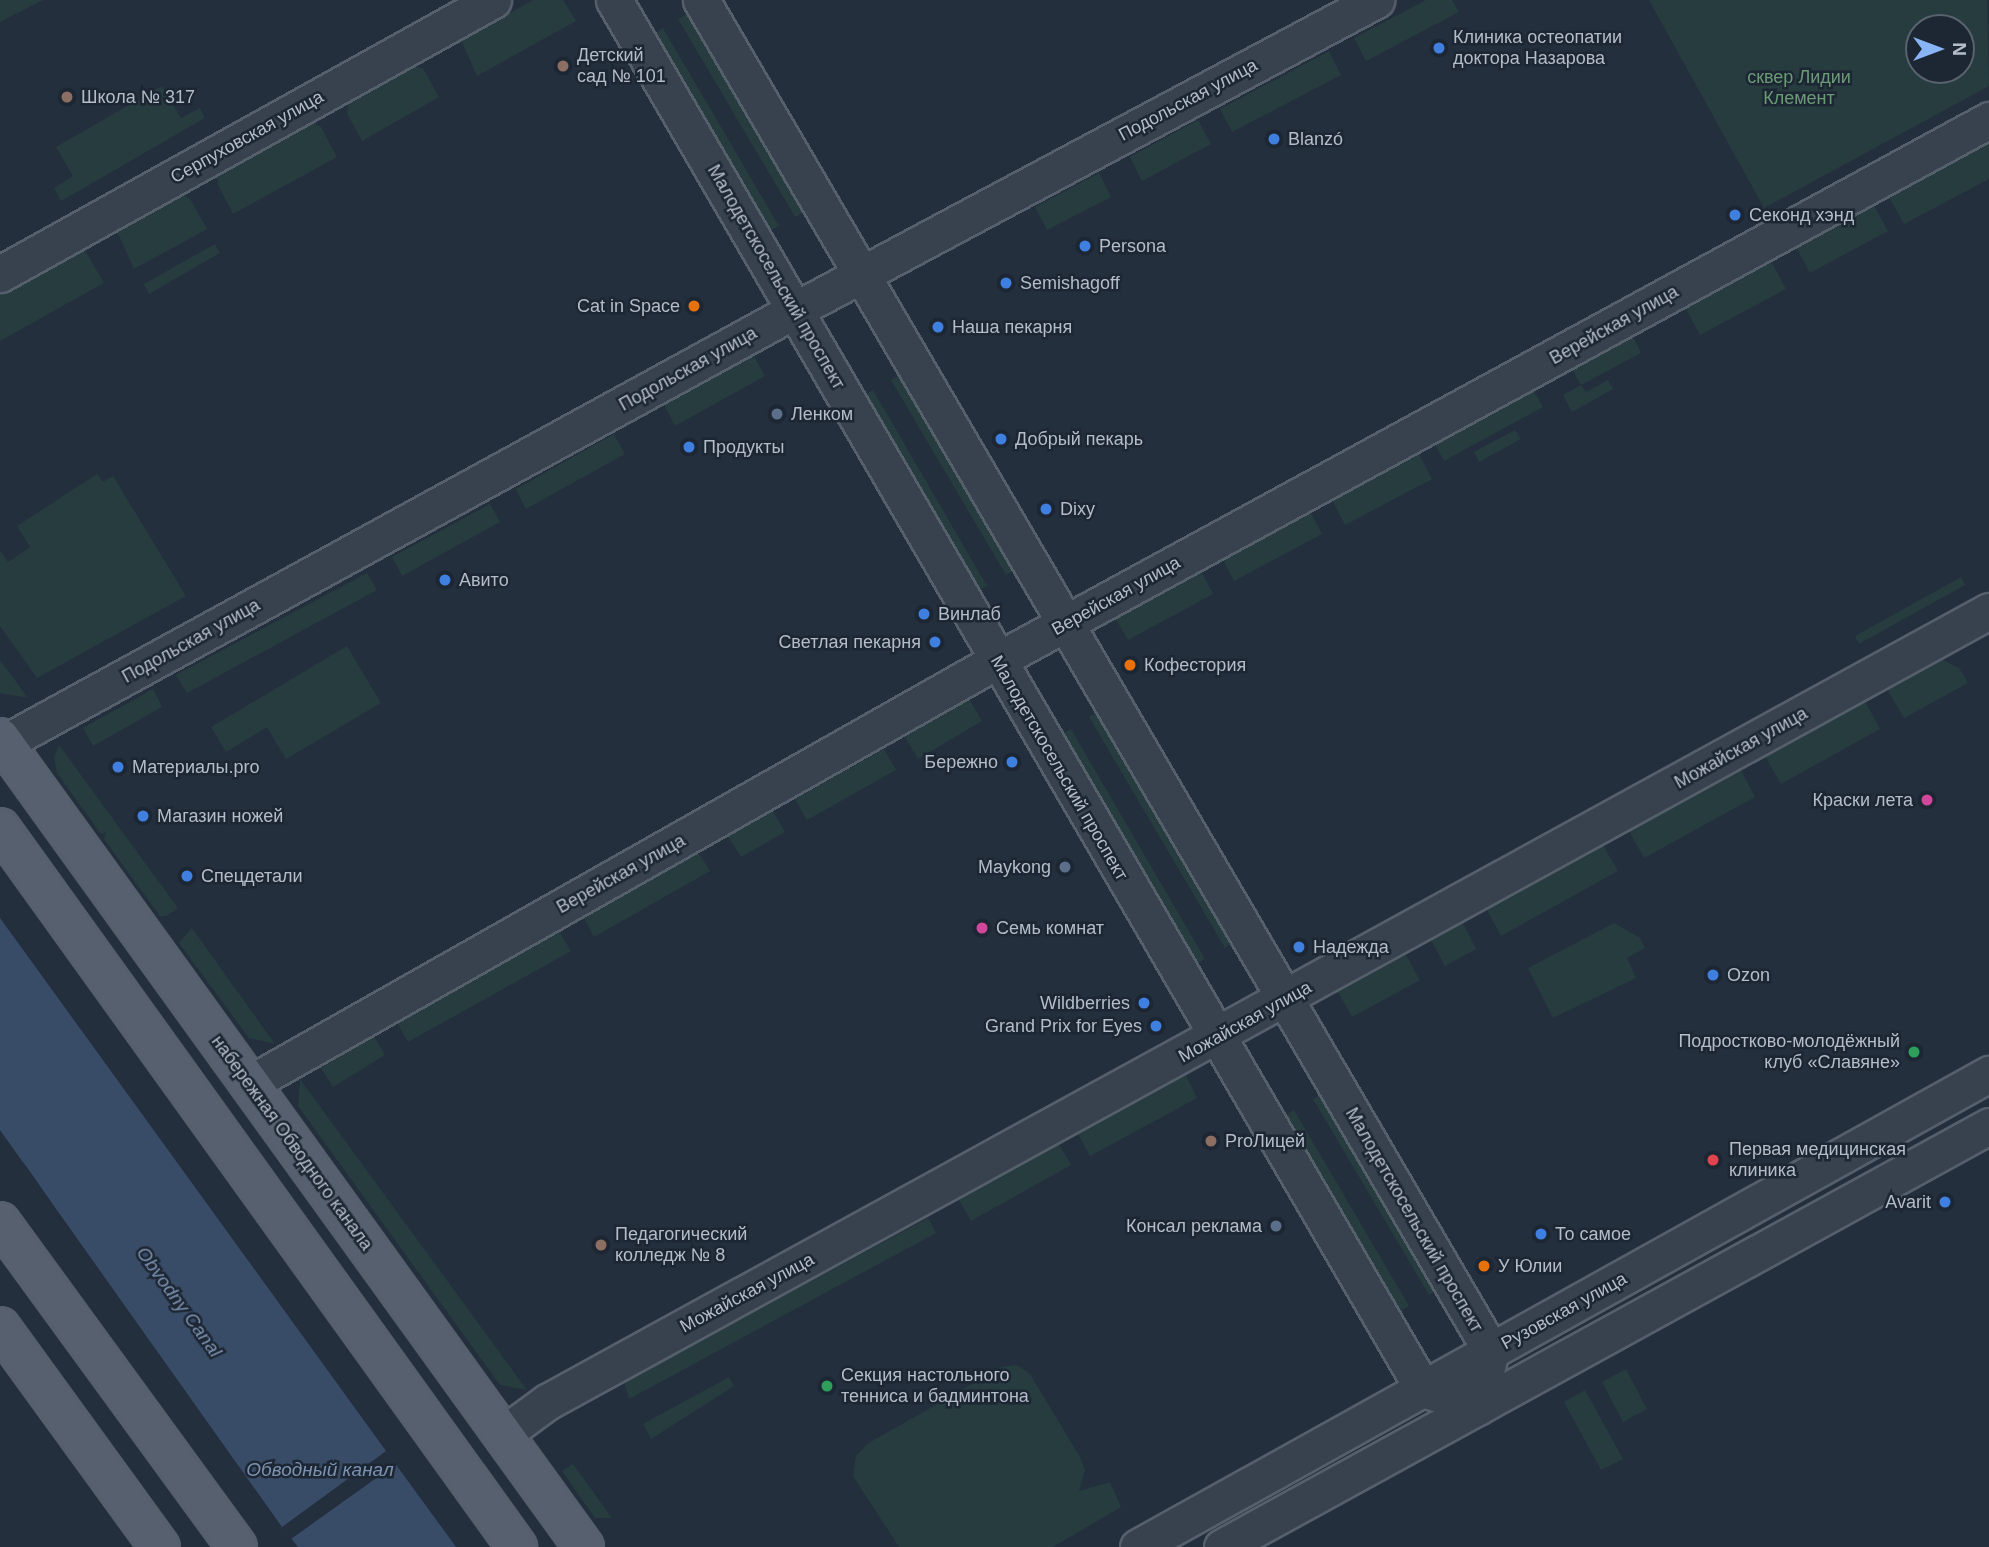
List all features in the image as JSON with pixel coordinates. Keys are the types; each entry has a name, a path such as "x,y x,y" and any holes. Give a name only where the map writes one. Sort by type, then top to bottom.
{"main road":[{"name":"набережная Обводного канала","path":"2,740 584,1547"},
{"path":"0,828 517,1547"},
{"path":"0,1222 237,1547"},
{"path":"0,1328 160,1547"}],"street":[{"name":"Серпуховская улица","path":"0,274 493,0"},
{"name":"Малодетскосельский проспект","path":"614,0 996,661 1423,1389"},
{"name":"Малодетскосельский проспект","path":"701,0 1491,1351 1478,1407"},
{"name":"Подольская улица","path":"2,740 795,310 1376,0"},
{"name":"Верейская улица","path":"249,1084 996,661 1989,120"},
{"name":"Можайская улица","path":"502,1435 547,1402 1989,611"},
{"name":"Рузовская улица","path":"1138,1547 1989,1074"},
{"path":"1223,1547 1989,1126"},
{"path":"1423,1389 1478,1407"}],"green space":[{"path":"0,0 43,0 0,22"},
{"path":"533,0 563,0 576,21 477,76 461,40"},
{"path":"1426,0 1452,0 1459,12 1366,61 1354,38"},
{"name":"сквер Лидии Клемент","path":"1649,0 1987,0 1989,86 1764,208"},
{"path":"690,12 806,211 795,217 678,19"},
{"path":"663,28 779,226 767,232 651,35"},
{"path":"1329,51 1341,75 1232,132 1220,109"},
{"path":"414,66 423,68 439,97 362,141 347,114 348,102"},
{"path":"162,86 181,118 200,108 205,118 61,201 54,188 73,176 56,147"},
{"path":"1198,120 1211,144 1142,181 1130,157"},
{"path":"311,122 321,127 337,157 233,214 218,185 217,174"},
{"path":"1989,140 1989,179 1904,224 1887,194"},
{"path":"1099,173 1111,197 1047,230 1035,207"},
{"path":"182,194 190,199 207,229 134,269 116,229"},
{"path":"1873,204 1888,231 1810,273 1795,245"},
{"path":"215,244 220,253 149,294 144,284"},
{"path":"83,247 104,283 0,341 0,294"},
{"path":"1770,259 1786,289 1700,335 1684,305"},
{"path":"1631,333 1641,353 1581,385 1570,365"},
{"path":"754,356 765,376 675,426 664,405"},
{"path":"902,374 1016,569 1006,575 891,380"},
{"path":"1608,380 1613,389 1572,412 1563,395 1581,385 1586,392"},
{"path":"1532,388 1543,407 1444,461 1434,442"},
{"path":"873,390 987,586 976,592 863,396"},
{"path":"1515,430 1521,439 1479,462 1474,452"},
{"path":"614,434 625,454 526,509 516,489"},
{"path":"1418,452 1432,479 1345,525 1331,498"},
{"path":"97,474 103,482 113,476 186,596 37,678 0,626 0,550 8,562 30,547 17,526"},
{"path":"490,504 500,522 402,576 392,557"},
{"path":"1310,511 1322,534 1234,581 1222,558"},
{"path":"1201,571 1213,594 1128,640 1115,618"},
{"path":"367,573 377,590 187,693 176,675"},
{"path":"1961,577 1965,585 1859,644 1855,636"},
{"path":"347,646 381,703 286,759 267,727 226,752 211,727"},
{"path":"1941,659 1959,668 1968,683 1904,718 1887,689"},
{"path":"0,660 28,698 0,693"},
{"path":"153,689 162,707 93,746 83,728"},
{"path":"969,699 982,721 918,759 905,737"},
{"path":"1865,701 1880,729 1781,784 1765,756"},
{"path":"1100,711 1235,941 1225,948 1089,717"},
{"path":"1071,729 1205,959 1194,965 1061,735"},
{"path":"59,745 178,908 166,916 160,916 104,839 106,832 101,834 57,773 54,757"},
{"path":"884,749 896,770 807,820 795,799"},
{"path":"1741,770 1755,797 1644,858 1629,831"},
{"path":"773,811 785,832 741,857 728,836"},
{"path":"1603,845 1618,871 1501,936 1487,910"},
{"path":"698,852 710,871 594,937 584,918"},
{"path":"1463,923 1476,949 1445,966 1431,940"},
{"path":"1614,923 1640,938 1645,948 1627,958 1636,978 1553,1018 1528,968"},
{"path":"192,928 275,1044 249,1038 179,943"},
{"path":"559,931 571,951 408,1042 397,1023"},
{"path":"1406,955 1420,980 1352,1017 1338,992"},
{"path":"373,1035 385,1055 333,1087 321,1068"},
{"path":"1186,1075 1197,1098 1090,1156 1078,1134"},
{"path":"300,1079 527,1390 500,1385 298,1106"},
{"path":"1325,1092 1440,1288 1429,1295 1313,1099"},
{"path":"1294,1110 1409,1306 1397,1313 1282,1117"},
{"path":"1058,1142 1071,1165 971,1221 958,1198"},
{"path":"928,1218 936,1233 629,1399 624,1382"},
{"path":"1017,1365 1030,1374 1080,1457 1085,1470 1079,1491 1110,1482 1121,1507 1053,1547 899,1547 853,1476 856,1456 867,1444 1002,1367"},
{"path":"1626,1369 1647,1409 1623,1422 1602,1382"},
{"path":"729,1377 734,1386 651,1439 643,1424"},
{"path":"1585,1390 1623,1459 1601,1470 1564,1402"},
{"path":"573,1464 612,1518 595,1518 562,1471"}],"water":[{"name":"Обводный канал","path":"0,918 456,1547 298,1547 282,1527 0,1130"}],"pier":[{"path":"22,1160 51,1202 101,1274 48,1204"},
{"path":"386,1451 396,1464 291,1539 282,1527"}],"place":[{"name":"Клиника остеопатии доктора Назарова","path":"1439,48"},
{"name":"Детский сад № 101","path":"563,66"},
{"name":"Школа № 317","path":"67,97"},
{"name":"Blanzó","path":"1274,139"},
{"name":"Секонд хэнд","path":"1735,215"},
{"name":"Persona","path":"1085,246"},
{"name":"Semishagoff","path":"1006,283"},
{"name":"Cat in Space","path":"694,306"},
{"name":"Наша пекарня","path":"938,327"},
{"name":"Ленком","path":"777,414"},
{"name":"Добрый пекарь","path":"1001,439"},
{"name":"Продукты","path":"689,447"},
{"name":"Dixy","path":"1046,509"},
{"name":"Авито","path":"445,580"},
{"name":"Винлаб","path":"924,614"},
{"name":"Светлая пекарня","path":"935,642"},
{"name":"Кофестория","path":"1130,665"},
{"name":"Бережно","path":"1012,762"},
{"name":"Материалы.pro","path":"118,767"},
{"name":"Краски лета","path":"1927,800"},
{"name":"Магазин ножей","path":"143,816"},
{"name":"Maykong","path":"1065,867"},
{"name":"Спецдетали","path":"187,876"},
{"name":"Семь комнат","path":"982,928"},
{"name":"Надежда","path":"1299,947"},
{"name":"Ozon","path":"1713,975"},
{"name":"Wildberries","path":"1144,1003"},
{"name":"Grand Prix for Eyes","path":"1156,1026"},
{"name":"Подростково-молодёжный клуб «Славяне»","path":"1914,1052"},
{"name":"ProЛицей","path":"1211,1141"},
{"name":"Первая медицинская клиника","path":"1713,1160"},
{"name":"Avarit","path":"1945,1202"},
{"name":"Консал реклама","path":"1276,1226"},
{"name":"То самое","path":"1541,1234"},
{"name":"Педагогический колледж № 8","path":"601,1245"},
{"name":"У Юлии","path":"1484,1266"},
{"name":"Секция настольного тенниса и бадминтона","path":"827,1386"}],"water label":[{"name":"Obvodny Canal","path":"179,1302"}]}
